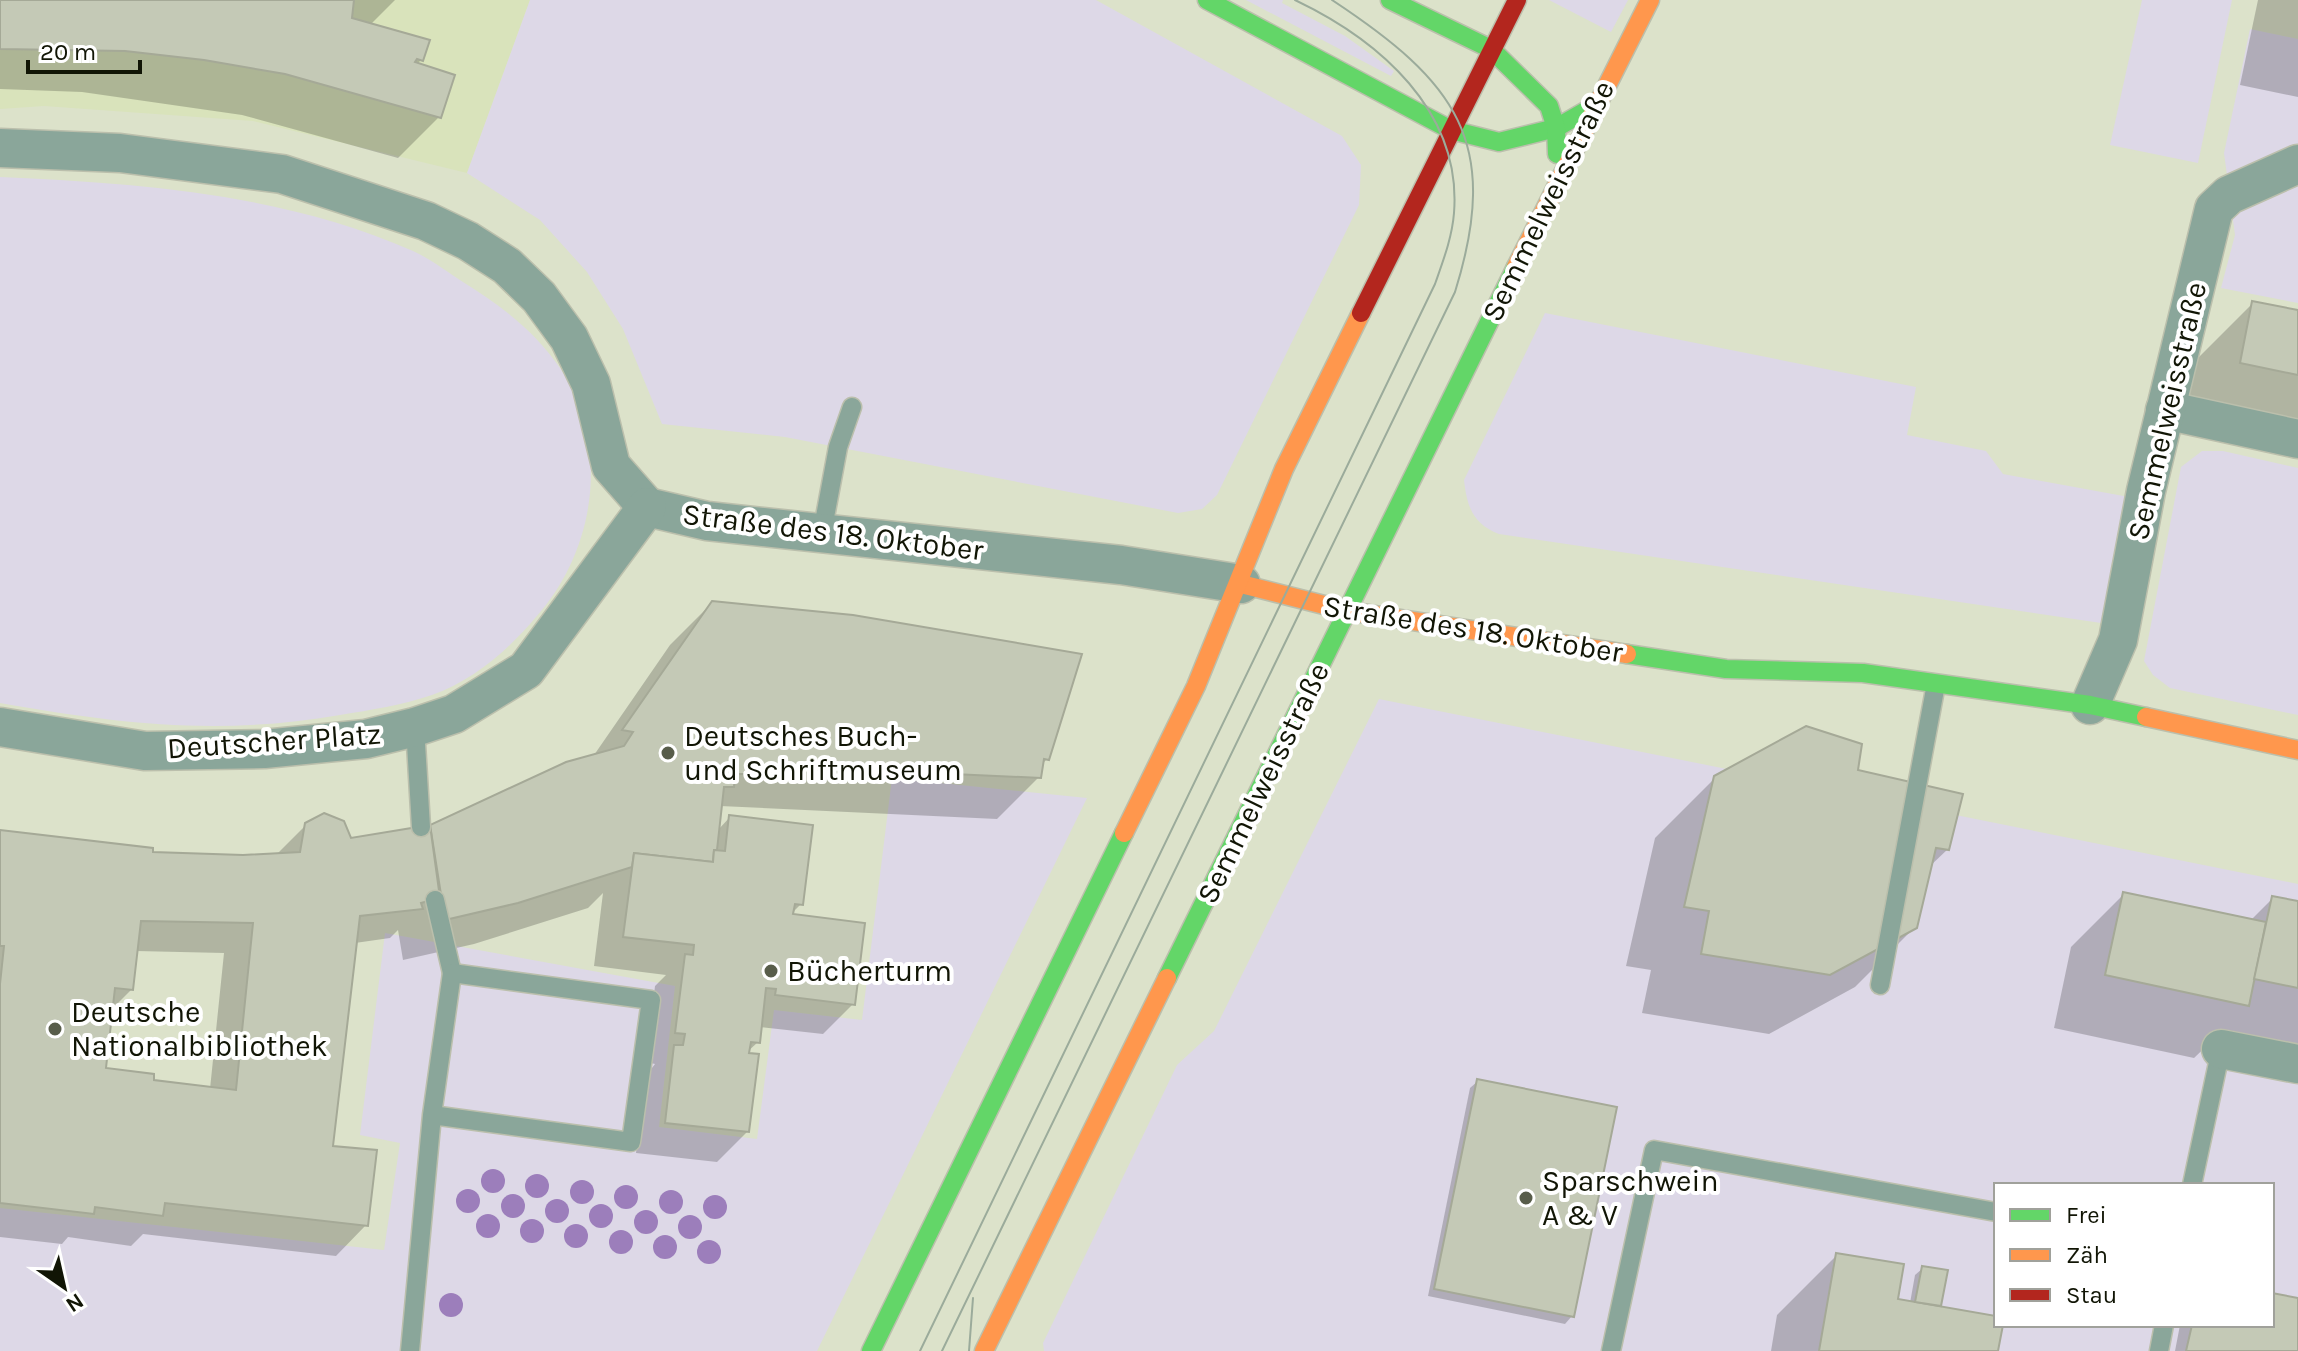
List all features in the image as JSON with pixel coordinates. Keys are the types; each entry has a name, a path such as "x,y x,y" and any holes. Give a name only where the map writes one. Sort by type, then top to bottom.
{"main road":[{"path":"1207,0 1451,130 1499,142 1556,128 1596,105"},
{"path":"1390,0 1491,49 1549,106 1556,128 1558,164 1548,203"},
{"path":"871,1351 1196,686 1241,584 1284,469 1517,0"},
{"name":"Semmelweisstraße","path":"984,1351 1650,0"},
{"name":"Straße des 18. Oktober","path":"1241,584 1348,611 1726,669 1863,673 2090,705 2298,750"}],"street":[{"path":"0,148 120,153 282,174 426,221 468,241 507,266 539,297 569,338 591,384 611,466 647,507"},
{"name":"Semmelweisstraße","path":"2090,705 2118,640 2165,410 2214,209 2229,195 2298,164"},
{"path":"2165,410 2298,439"},
{"name":"Straße des 18. Oktober","path":"647,507 707,521 1121,565 1241,584"},
{"name":"Deutscher Platz","path":"0,727 145,751 278,747 366,739 454,714 526,670 647,507"},
{"path":"2221,1049 2298,1064"}],"lane":[{"path":"822,533 838,447 852,407"},
{"path":"1880,985 1936,684"},
{"path":"415,727 421,827"},
{"path":"410,1351 432,1115 452,973 435,900"},
{"path":"432,1115 631,1142 651,1000 452,973"},
{"path":"2192,1183 2221,1049"},
{"path":"1611,1351 1654,1150 1994,1212"},
{"path":"2159,1351 2164,1327"}],"shaded area":[{"path":"0,0 530,0 467,173 253,121 44,106 0,109"},
{"path":"530,0 1096,0 1342,136 1361,165 1359,205 1217,495 1202,509 1178,513 785,437 662,424 623,329 587,272 540,220 467,173"},
{"path":"1246,0 1283,0 1282,3 1345,36 1394,71 1391,76"},
{"path":"1549,0 1628,0 1611,32"},
{"path":"2142,0 2232,0 2198,163 2110,145"},
{"path":"2250,29 2298,39 2298,303 2221,288 2235,235 2224,153"},
{"path":"0,177 158,188 262,204 314,216 420,254 516,320 540,342 560,368 576,398 586,430 591,463 590,497 572,561 536,617 489,663 447,689 409,702 340,715 252,725 169,725 87,717 0,703"},
{"path":"1545,313 1916,387 1907,435 1986,451 2003,474 2129,497 2101,623 1499,534 1490,530 1473,513 1464,480"},
{"path":"2202,451 2223,451 2298,468 2298,715 2170,688 2153,675 2144,661 2181,467"},
{"path":"1379,699 2298,884 2298,1351 1044,1351 1043,1343 1177,1065 1214,1031"},
{"path":"892,778 1087,798 817,1351 0,1351 0,1208 384,1250 400,1143 360,1135 385,933 675,986 659,1127 757,1139 774,1010 862,1020"}],"building":[{"path":"0,0 354,0 352,18 430,40 423,61 417,59 415,62 455,75 441,118 285,74 204,60 125,51 0,49"},
{"path":"2252,301 2298,310 2298,375 2240,363"},
{"path":"712,601 853,615 1082,654 1049,760 1044,759 1041,778 756,765 756,774 735,774 734,787 724,787 713,862 634,853 632,867 518,903 445,920 430,825 566,762 624,746 633,732 622,730"},
{"path":"1806,726 1862,744 1858,770 1963,794 1949,850 1936,848 1917,928 1830,975 1701,954 1709,911 1684,907 1714,776"},
{"name":"Deutsche Nationalbibliothek","path":"324,813 344,821 351,838 430,825 440,898 421,903 423,909 360,916 333,1146 377,1150 368,1226 165,1203 163,1216 95,1207 94,1214 0,1203 0,984 4,946 0,946 0,830 153,848 153,852 243,855 300,852 305,823","holes":["141,921 253,923 236,1090 154,1080 154,1074 106,1068 115,988 133,990"]},
{"name":"Bücherturm","path":"729,815 813,825 803,905 795,904 793,914 865,923 855,1005 775,995 776,989 766,988 760,1043 751,1042 749,1053 759,1054 749,1132 665,1123 674,1045 683,1045 685,1034 675,1033 685,954 693,955 694,945 623,937 634,853 713,862 714,850 725,851"},
{"path":"2123,892 2266,922 2249,1006 2105,975"},
{"path":"2272,896 2298,901 2298,988 2254,979"},
{"name":"Sparschwein A & V","path":"1477,1079 1617,1107 1574,1317 1434,1289"},
{"path":"1836,1253 1904,1264 1898,1299 1994,1316 1994,1327 2003,1327 1998,1351 1819,1351"},
{"path":"1922,1266 1948,1270 1941,1306 1915,1302"},
{"path":"2274,1293 2298,1298 2298,1351 2186,1351 2192,1327 2274,1327"}],"tram line":[{"path":"920,1351 1435,284 1449,240 1454,213 1453,176 1444,142 1429,111 1409,83 1384,58 1326,16 1295,0"},
{"path":"942,1351 1455,292 1468,239 1473,194 1469,155 1458,120 1438,89 1410,59 1332,0"},
{"path":"969,1351 973,1298"}],"traffic: fast":[{"path":"1207,0 1451,130 1499,142 1556,128 1596,105"},
{"path":"1390,0 1491,49 1549,106 1556,128 1557,154"},
{"path":"1167,978 1516,267"},
{"path":"1627,654 1726,669 1863,673 2090,705 2146,717"},
{"path":"871,1351 1124,833"}],"traffic: slow":[{"path":"1516,267 1650,0"},
{"path":"1124,833 1196,686 1284,469 1361,313"},
{"path":"1241,584 1348,611 1627,654"},
{"path":"2146,717 2298,750"},
{"path":"984,1351 1167,978"}],"traffic: jam":[{"path":"1361,313 1517,0"}],"place":[{"name":"Deutsches Buch- und Schriftmuseum","path":"668,753"},
{"name":"Bücherturm","path":"771,971"},
{"name":"Deutsche Nationalbibliothek","path":"55,1029"},
{"name":"Sparschwein A & V","path":"1526,1198"}]}
